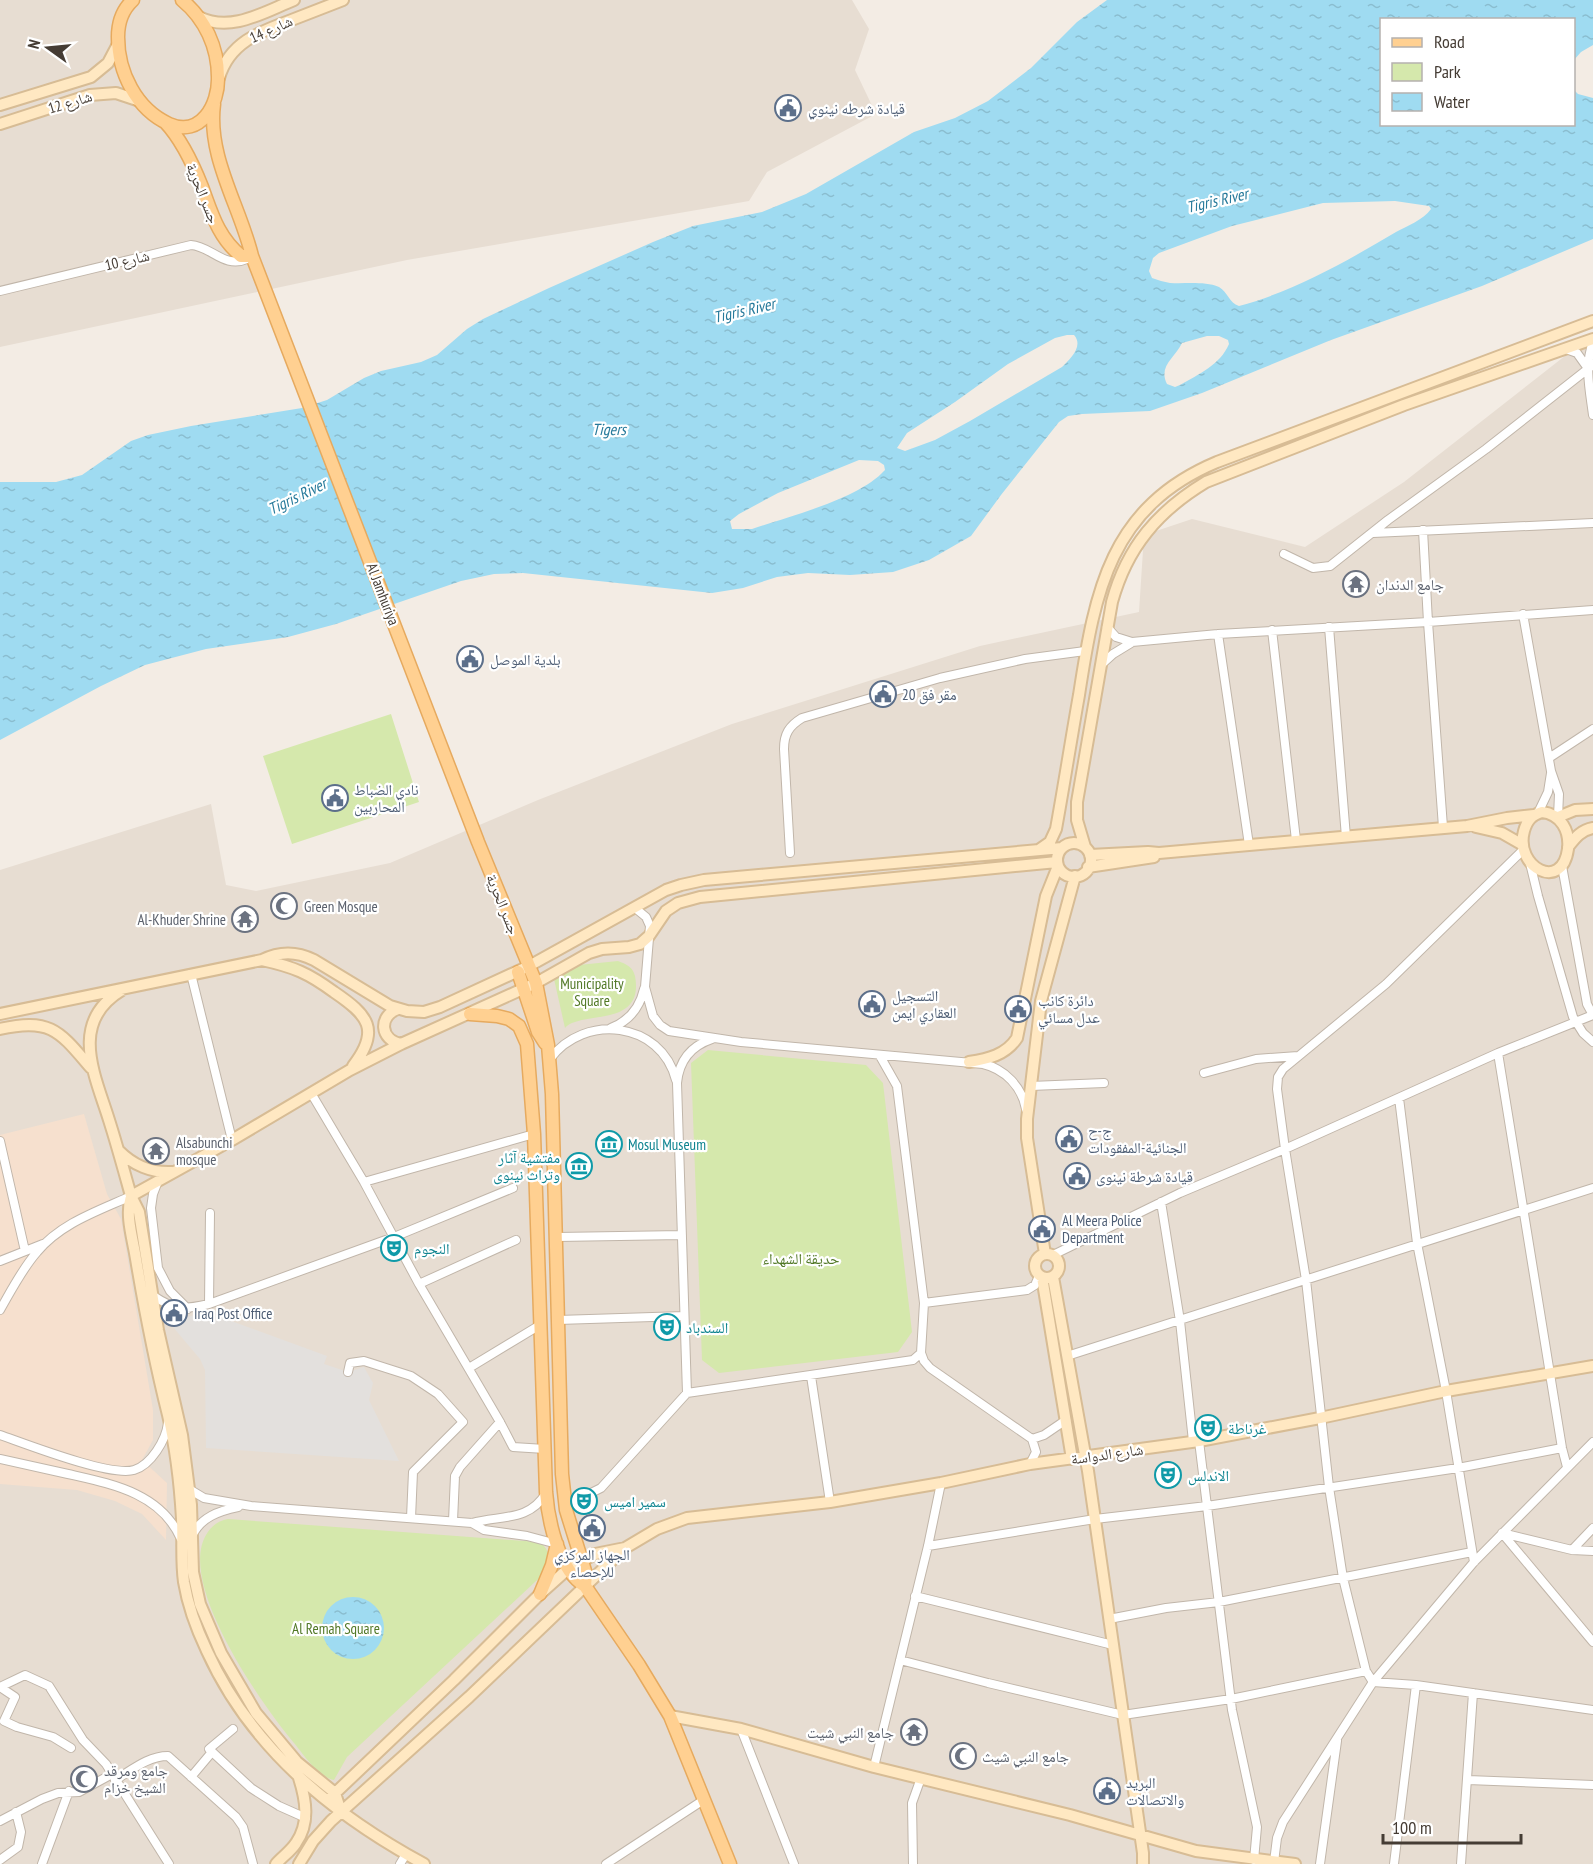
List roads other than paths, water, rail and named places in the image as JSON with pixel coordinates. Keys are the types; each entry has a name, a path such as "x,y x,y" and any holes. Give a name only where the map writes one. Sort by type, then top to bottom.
{"main road":[{"name":"جسر الحرية","path":"122,0 118,44 122,69 133,91 180,141 222,236 241,256 252,256"},
{"path":"120,19 133,0"},
{"name":"جسر الحرية","path":"182,0 199,18 212,42 216,56 218,81 213,131 216,149 252,256 288,345"},
{"path":"162,120 176,126 192,125 206,117 214,104"},
{"name":"Al Jamhuriya","path":"288,345 478,842"},
{"name":"جسر الحرية","path":"478,842 523,969"},
{"path":"523,969 536,983 550,1059 563,1488 566,1510 586,1577 585,1586"},
{"path":"523,969 524,989 540,1036 548,1045"},
{"path":"470,1014 503,1017 514,1022 523,1032 527,1044 534,1134 546,1492 550,1523 569,1568 579,1582 585,1586 639,1665 670,1716 730,1864"},
{"path":"540,1594 552,1565 557,1544"}],"street":[{"name":"شارع 14","path":"199,18 218,24 232,23 294,0"},
{"name":"شارع 14","path":"218,81 225,63 244,41 343,0"},
{"name":"شارع 12","path":"0,105 91,77 108,63 118,44"},
{"name":"شارع 12","path":"0,124 90,95 116,93 140,101"},
{"name":"شارع 10","path":"0,291 191,245 201,247 225,260 241,261 252,256"},
{"path":"1036,851 1046,846 1054,835 1085,651 1097,598 1109,564 1132,525 1146,508 1180,480 1217,462 1593,321"},
{"path":"1088,867 1087,851 1076,814 1107,627 1124,569 1146,532 1167,509 1206,482 1404,405 1593,341"},
{"path":"1593,341 1589,355 1593,415"},
{"path":"1566,349 1582,357 1590,367"},
{"path":"1284,554 1305,566 1322,568 1337,561 1590,367"},
{"path":"1371,533 1593,522"},
{"path":"1423,530 1443,827"},
{"path":"1097,598 1113,602"},
{"path":"1107,627 1120,640 1132,642 1272,630 1593,610"},
{"path":"1523,614 1548,758 1559,794 1558,817"},
{"path":"1329,627 1346,837"},
{"path":"1272,630 1296,840"},
{"path":"1218,634 1249,845"},
{"path":"1100,667 1113,654 1132,642"},
{"path":"790,853 784,738 791,724 802,718 940,678 1025,659 1085,651"},
{"path":"1548,758 1593,729"},
{"path":"1069,754 1084,756"},
{"path":"1551,771 1548,792 1525,828 1523,847 1530,863 1575,1022 1593,1042"},
{"path":"1558,817 1575,810 1593,809"},
{"path":"12,1026 4,1013 288,953 305,956 375,998 399,1009 415,1012 432,1010 523,969 666,890 696,881 1036,851 1062,848 1073,843 1087,851 1159,853 1467,826 1551,813 1558,817 1565,829 1568,848"},
{"path":"1467,826 1502,833 1523,847"},
{"path":"1143,1864 1086,1457 1067,1356 1045,1277 1035,1270 1035,1263 1038,1257 1161,1202 1498,1053 1593,1015 1587,1004 1562,866 1568,848 1575,837 1586,829 1593,828"},
{"path":"1373,1682 1366,1671 1343,1578 1320,1418 1306,1280 1284,1149 1277,1089 1278,1077 1283,1069 1386,984 1523,847"},
{"path":"969,1062 984,1060 1003,1053 1017,1038 1046,896 1062,848"},
{"path":"1058,864 1063,873 1075,876 1083,873 1088,867 1149,858 1159,853"},
{"path":"1530,863 1546,873 1553,872 1562,866"},
{"path":"0,1262 45,1242 72,1223 131,1196 232,1140 350,1070 401,1044 524,989 589,953 602,949 635,946 649,936 666,911 678,903 692,898 1058,864"},
{"path":"924,1303 1027,1290 1045,1277 1056,1274 1059,1266 1049,1254 1027,1138 1027,1119 1037,1018 1042,992 1075,876"},
{"path":"607,1030 632,1014 638,1006 645,987 648,921 643,913 635,908"},
{"path":"262,960 292,967 310,975 360,1011 367,1025 367,1042 360,1057 350,1070"},
{"path":"191,974 232,1140"},
{"path":"127,987 107,1001 94,1022 89,1046 93,1071 131,1196 139,1212 162,1348 182,1435 189,1490 191,1560 195,1586 206,1621 229,1668 256,1713 276,1739 331,1797 341,1812 403,1859 424,1864"},
{"path":"645,987 653,1016 665,1028 675,1032 880,1056 989,1065 1009,1077 1024,1099 1027,1119"},
{"path":"399,1009 388,1015 384,1031 390,1040 401,1044"},
{"path":"0,1029 35,1024 52,1030 67,1040 93,1071"},
{"path":"550,1059 571,1039 607,1030 631,1032 653,1042 669,1060 677,1083"},
{"path":"687,1393 677,1083 685,1058 698,1045 715,1038"},
{"path":"1498,1053 1562,1448 1568,1467"},
{"path":"880,1056 897,1086 924,1303 921,1353 930,1368 1032,1439 1036,1452 1030,1464"},
{"path":"1204,1073 1256,1059 1300,1056"},
{"path":"1031,1086 1104,1083"},
{"path":"311,1093 364,1182 419,1284 513,1447 545,1449"},
{"path":"1399,1098 1417,1243 1446,1391 1474,1562"},
{"path":"364,1182 534,1134"},
{"path":"0,1141 26,1251"},
{"path":"118,1151 145,1168 160,1172 176,1171"},
{"path":"158,1181 151,1208 158,1268 170,1291 188,1309"},
{"path":"152,1295 172,1308 188,1309 209,1304 394,1237 513,1188"},
{"path":"1067,1356 1593,1188"},
{"path":"131,1196 129,1216 145,1316 168,1416 178,1476 183,1572 187,1596 197,1627 213,1665 244,1717 270,1749 299,1778 331,1797"},
{"path":"1161,1202 1207,1506 1231,1699 1257,1827 1253,1859"},
{"path":"209,1304 210,1213"},
{"path":"556,1237 682,1235"},
{"path":"419,1284 516,1240"},
{"path":"0,1311 31,1259 45,1242"},
{"path":"1045,1277 1072,1459"},
{"path":"558,1320 684,1316"},
{"path":"469,1368 540,1325"},
{"path":"585,1496 601,1488 687,1393 913,1360 921,1353"},
{"path":"348,1372 350,1363 364,1361 411,1376 438,1394 464,1422 413,1473 411,1518"},
{"name":"شارع الدواسة","path":"299,1864 322,1830 341,1812 470,1697 625,1548 657,1529 687,1518 830,1502 941,1483 1030,1464 1196,1441 1446,1391 1593,1366"},
{"path":"811,1376 830,1502"},
{"path":"0,1435 121,1472 140,1468 155,1452 166,1434 168,1416"},
{"path":"1032,1439 1044,1435 1066,1420"},
{"path":"453,1521 455,1476 460,1467 500,1422"},
{"path":"1274,1862 1277,1838 1283,1822 1373,1682 1474,1562 1593,1442"},
{"path":"928,1546 1095,1519 1207,1506 1458,1468 1562,1448"},
{"path":"0,1459 108,1483 131,1491 152,1503 169,1520 181,1538 182,1547"},
{"path":"874,1767 928,1546 941,1483"},
{"path":"189,1490 204,1498 251,1506 472,1523 487,1519 515,1517 526,1513 540,1502 546,1492"},
{"path":"191,1537 196,1527 209,1517 228,1509 251,1506"},
{"path":"472,1523 484,1530 527,1536 557,1544"},
{"path":"1572,1550 1593,1528"},
{"path":"1502,1533 1572,1550 1593,1551"},
{"path":"1502,1533 1593,1642"},
{"name":"شارع الدواسة","path":"331,1797 569,1568 602,1551 625,1548"},
{"path":"1109,1619 1166,1608 1219,1602 1472,1552"},
{"path":"915,1596 1113,1645"},
{"path":"900,1660 1123,1714 1231,1699 1366,1671"},
{"path":"0,1687 25,1675 49,1686 83,1740 106,1764 169,1864"},
{"path":"1373,1682 1416,1685 1593,1710"},
{"path":"1394,1864 1416,1685"},
{"path":"0,1687 15,1697 4,1721 53,1737 71,1748"},
{"path":"1461,1864 1473,1693"},
{"path":"670,1716 741,1729 874,1767 1070,1815 1236,1861 1253,1859 1295,1864"},
{"path":"233,1729 209,1749 251,1788 279,1806 306,1818"},
{"path":"741,1729 794,1864"},
{"path":"1320,1864 1338,1737"},
{"path":"191,1777 212,1752"},
{"path":"0,1821 42,1799 69,1791 79,1792 148,1760 168,1756 236,1817 243,1827 253,1864"},
{"path":"276,1864 296,1844 306,1818 299,1778"},
{"path":"913,1864 912,1803 921,1778"},
{"path":"1468,1780 1593,1785"},
{"path":"42,1864 69,1791"},
{"path":"606,1864 705,1799"},
{"path":"0,1860 18,1847 21,1832 16,1812"}],"water":[{"name":"Tigers","path":"1107,0 1593,0 1593,45 1575,59 1575,18 1380,18 1380,126 1575,126 1575,91 1593,98 1593,239 1482,286 1331,340 1202,393 1150,411 1068,416 1059,422 971,536 929,560 893,572 850,575 808,573 777,577 743,588 712,593 523,573 494,574 461,581 336,624 288,637 206,649 145,665 0,740 0,482 56,482 82,475 131,441 148,435 302,408 327,400 364,378 381,371 421,362 437,355 467,329 483,319 653,242 693,226 762,212 806,194 914,132 955,118 988,101 1031,68 1077,22","holes":["1395,201 1429,206 1431,209 1415,222 1340,264 1300,284 1239,306 1219,287 1201,283 1170,283 1152,278 1149,271 1153,258 1159,253 1232,226 1323,203","1074,335 1077,339 1077,348 1062,367 935,440 905,451 897,448 907,433 1008,364 1055,338","1207,336 1219,336 1228,340 1229,344 1220,358 1201,373 1180,385 1175,387 1167,384 1166,367 1182,343","859,460 878,461 884,465 885,470 859,490 842,498 752,529 732,529 730,521 739,514 778,493"]},
{"path":"353,1597 375,1606 384,1628 375,1650 353,1659 331,1650 322,1628 331,1606"}],"place":[{"name":"قيادة شرطه نينوي","path":"788,108"},
{"name":"جامع الدندان","path":"1356,584"},
{"name":"بلدية الموصل","path":"470,659"},
{"name":"مقر فق 20","path":"883,694"},
{"name":"نادي الضباط المحاربين","path":"335,798"},
{"name":"Green Mosque","path":"284,906"},
{"name":"Al-Khuder Shrine","path":"245,919"},
{"name":"التسجيل العقاري ايمن","path":"872,1004"},
{"name":"دائرة كانب عدل مسائي","path":"1018,1009"},
{"name":"ج-ح الجنائية-المفقودات","path":"1069,1139"},
{"name":"Mosul Museum","path":"609,1144"},
{"name":"Alsabunchi mosque","path":"156,1151"},
{"name":"مفتشية آثار وتراث نينوى","path":"579,1166"},
{"name":"قيادة شرطة نينوى","path":"1077,1176"},
{"name":"Al Meera Police Department","path":"1042,1229"},
{"name":"النجوم","path":"394,1248"},
{"name":"Iraq Post Office","path":"174,1313"},
{"name":"السندباد","path":"667,1327"},
{"name":"غرناطة","path":"1208,1428"},
{"name":"الاندلس","path":"1168,1475"},
{"name":"سمير اميس","path":"584,1501"},
{"name":"الجهاز المركزي للإحصاء","path":"592,1528"},
{"name":"جامع النبي شيت","path":"914,1732"},
{"name":"جامع النبي شيث","path":"963,1756"},
{"name":"جامع ومرقد الشيخ خزام","path":"84,1779"},
{"name":"البريد والاتصالات","path":"1107,1791"}],"water label":[{"name":"Tigris River","path":"1217,200"},
{"name":"Tigris River","path":"744,310"},
{"name":"Tigris River","path":"297,496"}],"park label":[{"name":"Municipality Square","path":"592,992"},
{"name":"حديقة الشهداء","path":"801,1258"},
{"name":"Al Remah Square","path":"336,1628"}]}
